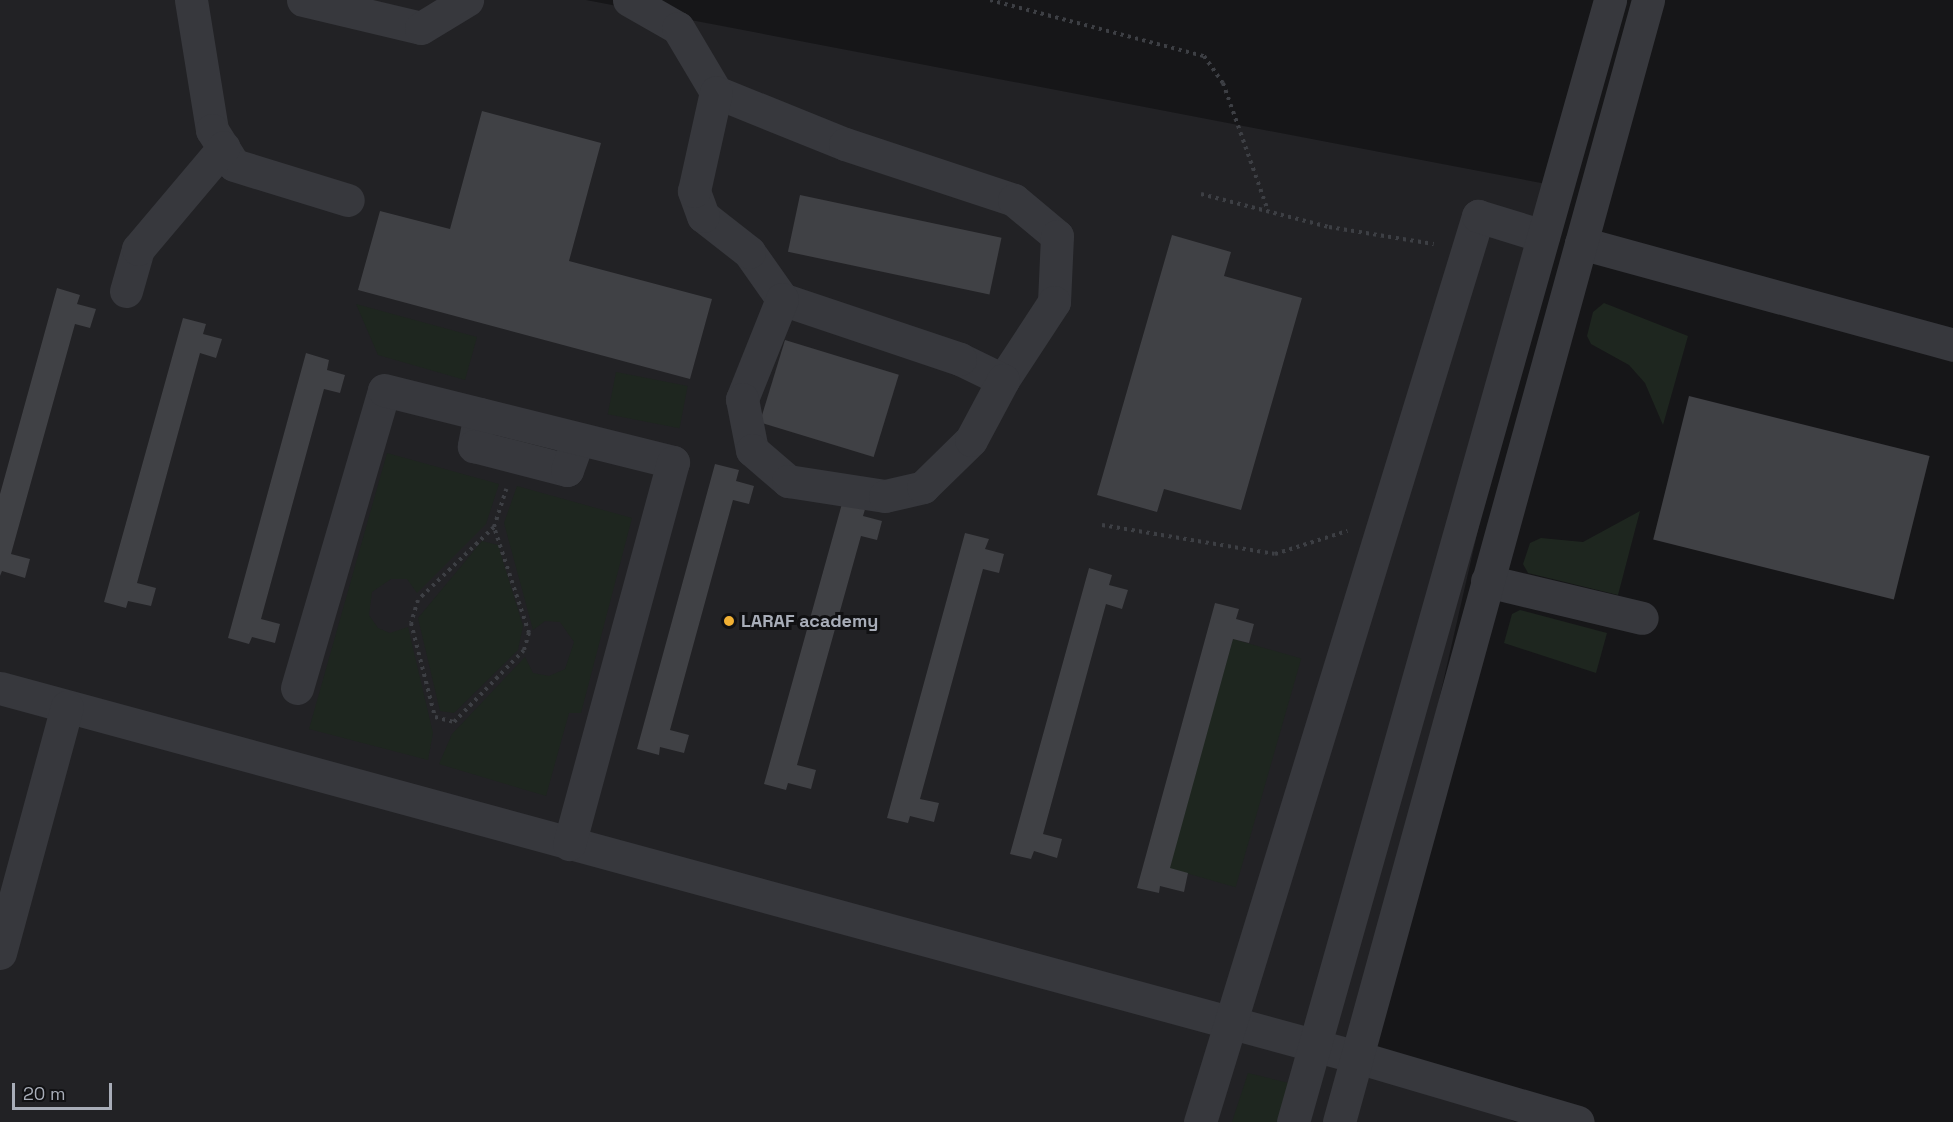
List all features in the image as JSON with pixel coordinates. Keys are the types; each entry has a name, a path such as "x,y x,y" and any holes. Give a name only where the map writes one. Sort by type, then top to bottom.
{"lane":[{"path":"191,0 212,130 234,165 348,200"},
{"path":"303,0 421,28 467,0"},
{"path":"629,0 678,28 716,92 844,144 1014,200 1057,236 1054,302 1003,380 971,440 923,487 885,496 788,481 752,450 742,399 782,299"},
{"path":"1293,1122 1610,0"},
{"path":"1339,1122 1648,0"},
{"path":"716,92 694,191 703,216 749,252 782,299 960,359 1003,380"},
{"path":"126,291 138,249 224,147"},
{"path":"1200,1122 1478,216 1543,236"},
{"path":"1581,243 1953,345"},
{"path":"297,688 384,390 673,462 569,844"},
{"path":"480,414 474,446 567,470 579,439"},
{"path":"1487,581 1642,618"},
{"path":"0,688 1230,1025 1357,1057 1574,1121"},
{"path":"0,953 67,707"}],"path":[{"path":"990,0 1204,56 1223,83 1268,211"},
{"path":"1202,194 1329,227 1468,249"},
{"path":"494,527 529,633 524,650 454,722 435,717 411,623 418,600 494,527 516,457"},
{"path":"1102,525 1275,554 1385,519"}],"shaded area":[{"name":"LARAF academy","path":"0,0 586,0 1557,186 1357,1057 1516,1122 0,1122"},
{"path":"1604,303 1688,336 1663,425 1645,383 1629,365 1591,344 1587,336 1593,312"},
{"path":"356,304 477,337 465,380 378,355"},
{"path":"616,372 688,386 679,428 608,414"},
{"path":"387,453 499,484 486,524 417,593 407,579 391,579 372,592 369,615 378,628 390,633 408,627 433,733 428,760 309,729"},
{"path":"517,486 632,518 581,713 569,713 546,796 439,764 452,734 525,657 533,673 549,676 565,669 574,642 560,622 545,621 533,630 504,523"},
{"path":"1640,511 1618,595 1528,573 1523,564 1530,543 1541,538 1583,542"},
{"path":"482,541 498,545 523,626 518,650 454,713 440,711 418,618"},
{"path":"1520,610 1607,633 1596,673 1504,643 1512,614"},
{"path":"1233,639 1301,659 1236,887 1167,868"},
{"path":"1248,1073 1293,1084 1283,1122 1232,1122"}],"building":[{"path":"482,111 601,143 569,261 712,299 690,379 358,290 380,211 450,229"},
{"path":"800,195 1001,238 989,295 788,252"},
{"path":"1172,235 1231,252 1224,276 1302,298 1241,510 1164,489 1157,512 1097,495"},
{"path":"57,288 80,295 77,304 96,309 90,328 75,324 11,554 30,559 25,578 2,571 0,576 0,494"},
{"path":"183,318 206,324 203,334 222,339 216,358 200,353 137,583 156,588 151,606 128,601 126,608 104,602"},
{"path":"785,340 899,375 874,457 760,422"},
{"path":"306,353 329,360 327,370 345,375 340,393 324,389 261,619 280,624 275,643 252,637 249,644 228,638"},
{"path":"1689,396 1930,456 1894,600 1653,540"},
{"path":"715,464 739,470 736,481 754,486 749,504 733,500 670,730 689,735 684,753 660,747 659,755 637,749"},
{"path":"843,500 866,506 863,516 882,521 877,540 861,536 797,765 816,770 811,789 788,783 786,790 764,784"},
{"path":"965,533 989,539 985,549 1004,554 999,573 983,569 920,799 939,803 934,822 910,816 908,823 887,818"},
{"path":"1089,568 1112,575 1109,585 1128,590 1122,609 1106,604 1043,834 1062,839 1057,858 1034,851 1031,859 1010,854"},
{"path":"1215,603 1239,609 1236,619 1254,624 1249,643 1233,639 1170,868 1188,873 1184,892 1160,886 1159,893 1137,888"}],"place":[{"name":"LARAF academy","path":"729,621"}]}
